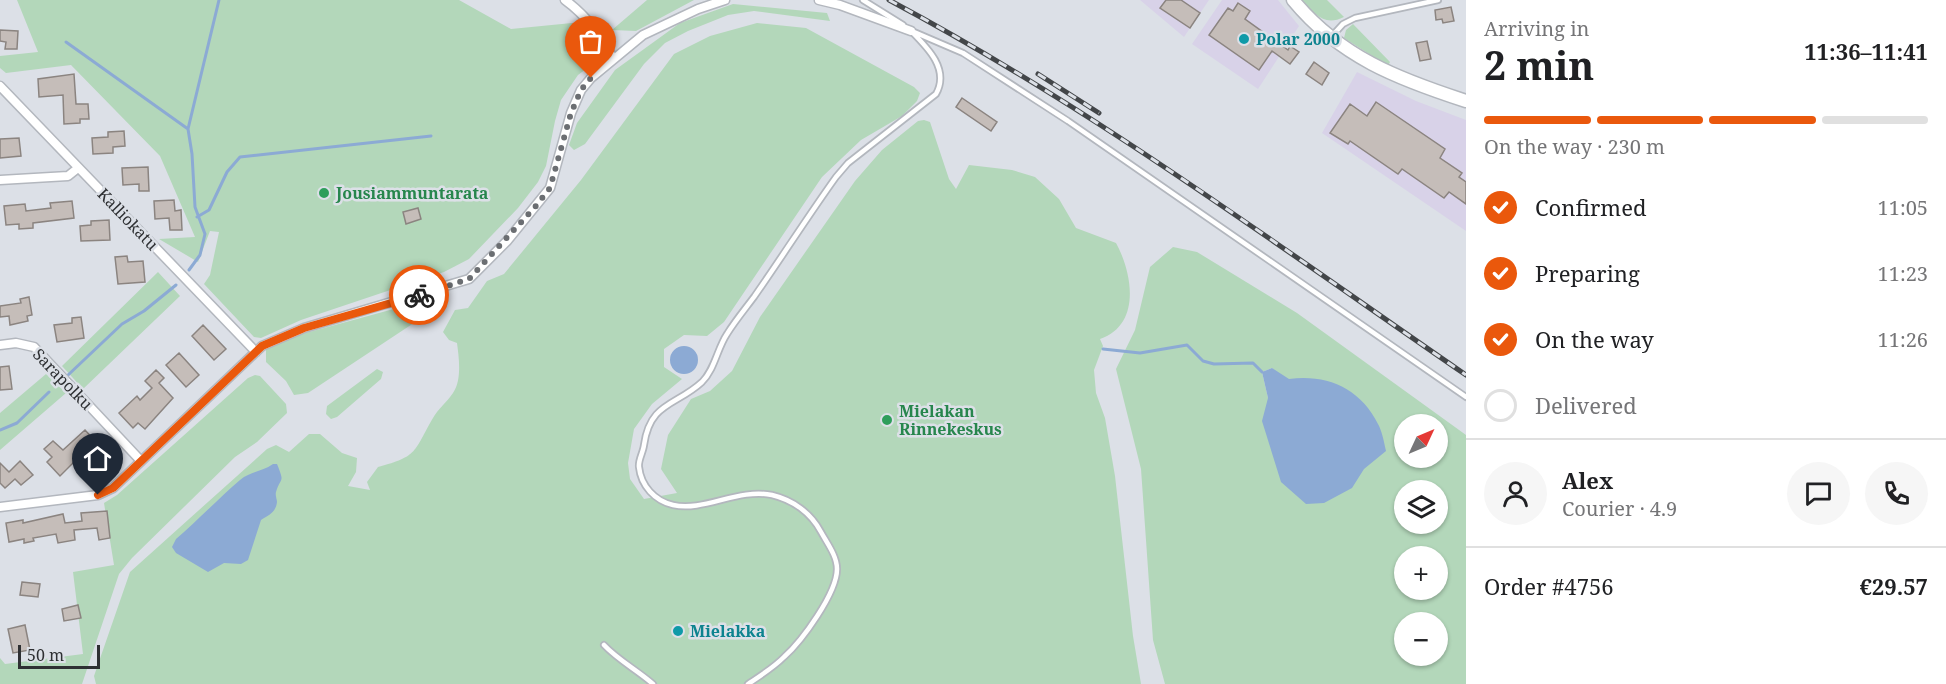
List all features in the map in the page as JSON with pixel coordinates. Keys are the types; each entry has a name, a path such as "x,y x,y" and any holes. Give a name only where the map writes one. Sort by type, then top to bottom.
{"street":[{"path":"565,0 587,19 613,58"},
{"path":"0,507 98,495 113,488 262,346 304,328 469,279 507,241 550,188 571,113 581,90 613,58 643,35 698,9 725,0"},
{"path":"819,0 840,5 911,31"},
{"path":"1293,0 1330,38 1369,63 1400,78 1466,101"},
{"name":"Kalliokatu","path":"0,86 256,352"},
{"path":"0,180 68,176 78,168"},
{"name":"Sarapolku","path":"0,345 16,343 34,347 141,461"}],"lane":[{"path":"747,684 784,657 814,618 836,578 837,566 832,550 818,525 808,514 783,498 768,494 736,496 686,507 659,500 647,490 638,465 647,426 668,403 701,382 708,374 726,335 836,177 856,157 936,94 940,87 940,70 934,56 911,31 882,10 863,0"},
{"path":"1330,38 1343,24 1356,18 1438,0"},
{"path":"911,31 963,53 1068,121 1466,397"},
{"path":"604,645 614,656 637,670 653,684"}],"shaded area":[{"path":"1140,0 1209,0 1184,37"},
{"path":"1222,0 1278,0 1299,26 1258,89 1192,44"},
{"path":"1357,72 1416,101 1466,120 1466,231 1322,133"}],"green space":[{"path":"17,0 459,0 511,29 572,23 590,33 599,52 594,63 578,75 561,100 546,166 538,182 518,208 469,259 444,272 301,320 261,338 254,337 204,284 210,275 219,232 210,231 198,262 159,239 195,237 160,156 71,65 6,73 0,68 0,56 38,52"},
{"path":"647,0 694,0 636,31 612,30"},
{"path":"1302,0 1327,0 1344,17 1331,21 1320,18"},
{"path":"733,4 827,13 830,21 754,11 728,15 688,31 665,43 644,64 585,144 574,150 569,145 577,123 615,70 680,23"},
{"path":"757,23 806,28 914,87 920,93 917,101 902,116 861,140 822,177 724,322 707,336 684,335 664,349 664,367 682,379 652,404 634,429 628,463 630,479 644,499 677,493 661,469 668,435 691,399 710,391 732,371 760,317 855,181 882,150 918,121 930,122 949,179 956,189 969,165 1012,170 1035,177 1059,199 1076,228 1116,243 1122,255 1129,283 1128,311 1113,332 1100,339 1103,346 1094,370 1096,393 1105,418 1115,476 1133,636 1141,684 96,684 94,676 130,572 267,449 276,445 289,452 309,434 320,434 342,453 357,458 356,472 348,486 370,490 367,482 378,467 408,456 418,446 435,415 453,393 458,382 457,343 449,340 443,332 455,310 468,308 487,281 504,274 581,180 674,54 710,36"},
{"path":"1353,24 1390,62 1388,66 1344,38 1346,30"},
{"path":"1173,247 1197,252 1297,313 1437,414 1394,414 1394,468 1448,468 1448,422 1466,435 1466,684 1165,684 1153,640 1141,469 1116,369 1135,330 1150,267","holes":["1272,368 1327,417 1268,398 1262,372"]},
{"path":"158,272 180,296 83,389 62,366"},
{"path":"434,298 438,307 308,393 294,395 286,381 266,362 266,349 291,337"},
{"path":"377,369 383,372 381,379 337,417 331,419 326,414 327,406"},
{"path":"46,374 66,393 0,450 0,413"},
{"path":"255,375 260,376 286,404 287,413 257,442 235,457 132,558 119,574 82,684 0,684 0,658 5,664 83,654 73,572 114,565 104,503 117,495 248,378"}],"water":[{"path":"684,346 694,350 698,360 694,370 684,374 674,370 670,360 674,350"},
{"path":"1272,368 1289,379 1316,379 1341,386 1362,401 1381,430 1386,451 1364,469 1352,488 1324,503 1306,504 1281,482 1262,421 1268,398 1262,372"},
{"path":"277,464 282,477 276,493 277,502 272,513 261,520 248,560 241,564 224,563 208,572 176,553 172,547 176,539 240,480"}],"building":[{"path":"1166,0 1181,0 1200,13 1190,28 1160,8"},
{"name":"Polar 2000","path":"1238,3 1250,11 1245,19 1288,50 1290,46 1299,52 1290,64 1272,51 1259,70 1209,35 1228,8 1233,11"},
{"path":"1451,7 1454,21 1443,23 1442,19 1436,20 1435,10"},
{"path":"0,30 18,31 17,49 5,49 6,42 0,41"},
{"path":"1427,41 1431,59 1420,61 1416,43"},
{"path":"1314,62 1329,73 1322,85 1306,74"},
{"path":"74,74 76,104 88,104 89,119 80,119 80,123 64,124 63,95 39,97 38,79"},
{"path":"962,98 997,122 991,131 956,107"},
{"path":"1376,102 1445,149 1440,158 1462,173 1459,177 1466,182 1466,204 1449,192 1444,198 1402,169 1398,174 1350,141 1348,144 1330,133 1350,104 1367,116"},
{"path":"124,131 125,146 113,147 113,153 93,154 92,138 108,137 108,132"},
{"path":"19,138 21,156 0,158 0,139"},
{"path":"148,167 149,191 139,191 139,184 123,185 122,168"},
{"path":"174,200 175,211 181,210 182,230 170,230 169,218 155,219 154,201"},
{"path":"72,201 74,218 33,223 33,228 19,229 19,224 6,225 4,206 25,204 26,211 51,208 50,203"},
{"path":"418,208 421,219 406,224 403,212"},
{"path":"109,220 110,240 81,241 80,226 91,225 91,221"},
{"path":"127,256 128,262 143,261 145,282 118,284 115,257"},
{"path":"29,297 32,315 27,316 28,321 10,325 9,316 0,317 0,306 21,303 20,299"},
{"path":"81,317 84,338 57,342 54,325 72,323 72,318"},
{"path":"203,325 226,349 214,360 192,336"},
{"path":"179,353 199,375 186,387 166,365"},
{"path":"9,366 12,389 0,390 0,367"},
{"path":"156,370 164,378 159,383 173,398 145,429 138,423 133,428 119,413 137,396 140,400 152,388 145,381"},
{"path":"85,430 109,456 95,469 82,454 60,476 47,462 52,457 44,449 53,441 63,450"},
{"path":"20,461 33,475 21,485 15,479 5,488 0,483 0,463 9,472"},
{"path":"107,511 110,538 99,540 97,528 74,530 75,540 58,543 56,534 33,538 34,541 24,543 24,539 9,542 6,523 23,520 23,523 63,514 65,523 82,521 81,513"},
{"path":"22,582 40,584 38,597 20,595"},
{"path":"78,605 81,618 64,621 62,609"},
{"path":"25,625 30,650 13,653 8,629"}],"waterway":[{"path":"188,129 219,0"},
{"path":"66,42 188,129 195,207 205,234 200,255 189,270"},
{"path":"197,217 209,210 227,172 240,157 431,136"},
{"path":"67,376 122,324 144,311 176,285"},
{"path":"1103,349 1140,353 1187,345 1203,361 1214,364 1253,363 1262,372"},
{"path":"0,430 17,423 49,392"}],"railway":[{"path":"889,0 964,42 1111,132 1183,179 1466,375"},
{"path":"1038,74 1099,113"}],"way so far":[{"path":"419,295 469,279 507,241 535,207 550,188 571,113 581,90 591,78"}],"place":[{"name":"Polar 2000","path":"1244,39"},
{"name":"Jousiammuntarata","path":"324,193"},
{"name":"Mielakan Rinnekeskus","path":"887,420"},
{"name":"Mielakka","path":"678,631"}],"route":[{"path":"98,495 113,488 262,346 304,328 419,295"}]}
